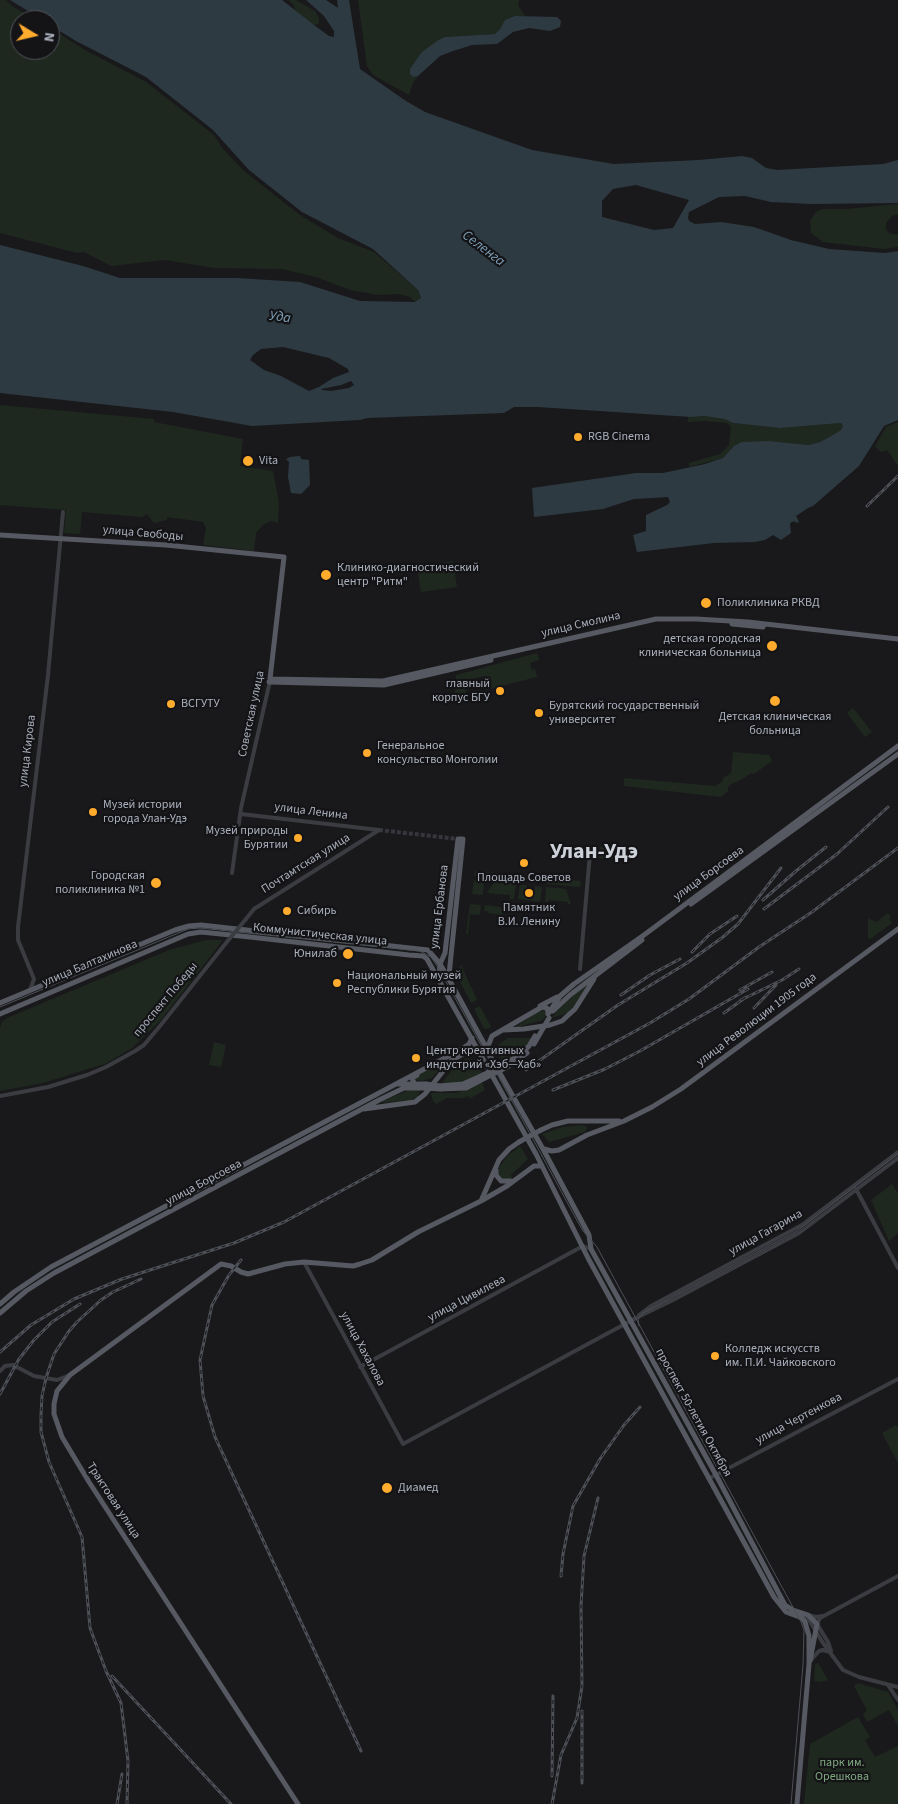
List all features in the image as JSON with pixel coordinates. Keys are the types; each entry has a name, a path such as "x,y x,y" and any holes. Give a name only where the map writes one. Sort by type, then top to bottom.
{"main road":[{"name":"улица Свободы","path":"0,534 166,545 284,558"},
{"name":"Советская улица","path":"270,681 284,558"},
{"name":"улица Смолина","path":"270,681 383,681 656,619 748,622 898,640"},
{"name":"улица Борсоева","path":"506,1065 522,1053 536,1036 558,999 566,991 817,808 898,746"},
{"name":"улица Борсоева","path":"548,1016 562,1001 676,915 898,754"},
{"name":"улица Ербанова","path":"439,979 440,964 445,953 454,896 461,839"},
{"name":"улица Ербанова","path":"454,896 449,966 451,983 489,1054"},
{"name":"Коммунистическая улица","path":"188,926 201,925 428,950 440,964"},
{"name":"улица Балтахинова","path":"0,1003 188,926"},
{"name":"улица Революции 1905 года","path":"543,1149 555,1151 652,1107 681,1089 898,929"},
{"name":"Коммунистическая улица","path":"188,934 201,932 424,956 430,962 439,979"},
{"name":"улица Балтахинова","path":"0,1014 188,934"},
{"path":"440,964 451,983"},
{"name":"улица Борсоева","path":"504,1029 524,1030 562,1021 575,1009 596,976"},
{"path":"439,979 481,1056"},
{"path":"478,1034 486,1036 566,991"},
{"path":"10,999 14,1008"},
{"path":"425,1086 466,1088 484,1076 506,1065 522,1057 534,1044 548,1016 547,1008 542,1007 492,1036 488,1042 489,1054 543,1149"},
{"name":"улица Борсоева","path":"0,1304 51,1267 462,1049 469,1044 472,1038"},
{"path":"361,1110 405,1105 414,1102 425,1094 451,1062 464,1053 469,1050 475,1051 481,1056"},
{"path":"414,1083 413,1077 464,1053"},
{"name":"проспект 50-летия Октября","path":"481,1056 536,1154 583,1246 777,1602 786,1612 804,1620 808,1629 809,1664 797,1804"},
{"name":"улица Борсоева","path":"395,1084 414,1083 425,1086"},
{"name":"улица Борсоева","path":"0,1312 26,1291 54,1274 361,1110 399,1090 425,1086"},
{"path":"585,1121 589,1123 591,1128 587,1135"},
{"name":"улица Революции 1905 года","path":"481,1201 503,1155 518,1142 560,1122 624,1121"},
{"name":"проспект 50-летия Октября","path":"543,1149 589,1235 591,1249 633,1320 785,1605 793,1610 808,1614 817,1624 809,1664"},
{"path":"534,1166 536,1154"},
{"path":"304,1262 352,1266 372,1260 424,1229 481,1201 534,1166 542,1166"},
{"path":"496,1167 496,1175 501,1182 514,1180"},
{"name":"Трактовая улица","path":"298,1804 89,1482 62,1437 54,1414 54,1404 57,1391 70,1375 214,1269 225,1264 248,1274 285,1264 304,1262"}],"street":[{"name":"улица Кирова","path":"30,990 34,979 18,940 18,927 48,675 63,512"},
{"name":"Советская улица","path":"232,873 241,814 270,681"},
{"name":"улица Ленина","path":"241,814 379,830"},
{"name":"Почтамтская улица","path":"226,943 254,909 379,830"},
{"path":"585,976 580,969 590,853"},
{"name":"проспект Победы","path":"0,1096 48,1087 86,1075 106,1067 144,1045 226,943"},
{"path":"580,969 590,970 597,968"},
{"name":"улица Гагарина","path":"633,1320 799,1233 898,1152"},
{"name":"улица Гагарина","path":"633,1320 651,1306 793,1231 898,1158"},
{"path":"855,1188 898,1268"},
{"path":"583,1246 591,1249"},
{"name":"улица Цивилева","path":"360,1367 583,1246"},
{"name":"улица Хахалова","path":"304,1262 403,1444 625,1324"},
{"path":"625,1324 633,1320"},
{"path":"0,1371 5,1366 13,1365 34,1376 57,1380 70,1375"},
{"name":"улица Чертенкова","path":"710,1478 898,1379"},
{"path":"808,1614 816,1617 822,1616 898,1576"},
{"path":"822,1616 817,1624 828,1642 831,1653"},
{"path":"798,1617 809,1620 844,1670 859,1677 898,1687"},
{"path":"809,1664 814,1655 819,1651 827,1650 831,1653"},
{"path":"888,1684 898,1700"}],"green space":[{"path":"0,0 6,0 19,10 10,10 10,60 60,60 60,34 85,50 146,82 214,135 223,149 244,171 300,215 338,238 374,252 418,290 421,299 415,302 410,297 399,294 378,295 350,290 316,277 282,269 214,268 165,260 111,266 84,252 77,253 0,233"},
{"path":"288,0 296,0 315,11 319,18 319,24 314,25 296,12 293,4"},
{"path":"358,0 519,0 518,5 525,16 515,16 505,20 495,34 445,37 410,69 410,74 413,77 418,76 413,83 409,95 373,75 367,66"},
{"path":"898,204 898,214 892,216 886,223 886,229 889,233 898,235 898,247 884,249 823,242 811,233 810,221 816,212 822,209 847,209"},
{"path":"0,405 154,419 154,422 243,439 240,466 273,471 279,503 278,523 271,521 263,525 256,533 254,551 203,545 206,528 203,522 167,517 167,520 154,523 147,514 142,517 82,512 80,534 64,533 66,510 0,505"},
{"path":"704,416 725,419 733,423 780,428 838,423 841,423 843,426 841,430 820,442 809,445 769,441 734,446 723,458 689,467 689,463 720,454 729,445 731,427 727,423 688,422 688,417"},
{"path":"898,422 898,466 887,450 881,452 875,446 886,427"},
{"path":"453,561 457,587 421,592 417,566"},
{"path":"537,653 539,660 530,663 532,670 535,669 537,677 485,690 484,687 487,686 484,676 464,681 466,701 460,703 459,699 454,700 456,675"},
{"path":"853,708 872,732 865,737 847,713"},
{"path":"733,752 769,755 772,761 754,774 751,773 731,784 728,787 728,791 721,797 624,786 624,778 715,786 731,773"},
{"path":"600,847 624,850 622,860 599,858"},
{"path":"475,871 517,875 516,880 474,876"},
{"path":"547,878 581,881 580,887 547,884"},
{"path":"474,880 484,881 483,895 472,894"},
{"path":"494,882 516,884 514,899 510,899 510,895 487,893"},
{"path":"520,885 527,885 525,898 533,899 535,886 542,887 540,902 518,899"},
{"path":"546,887 566,889 571,904 549,900 545,902"},
{"path":"470,904 481,905 480,915 470,914 468,934 466,934"},
{"path":"485,905 508,908 508,910 504,909 503,915 488,913 488,911 484,911"},
{"path":"888,913 892,923 870,939 868,938 868,918 876,922"},
{"path":"206,940 223,940 161,1020 132,1048 105,1064 43,1083 0,1091 0,1028 2,1022 7,1018 169,950"},
{"path":"461,965 477,1000 471,1003 458,978 458,970"},
{"path":"586,985 588,987 568,1013 551,1018 565,1003"},
{"path":"480,1006 491,1027 489,1028 485,1029 483,1027 474,1009"},
{"path":"540,1010 545,1011 546,1015 543,1020 514,1028"},
{"path":"508,1038 533,1038 520,1052 502,1061 496,1049 500,1043"},
{"path":"214,1042 226,1045 221,1067 209,1065"},
{"path":"467,1058 476,1061 482,1073 461,1083 441,1084 457,1064"},
{"path":"448,1059 432,1078 422,1081 416,1080 417,1076"},
{"path":"482,1082 485,1090 469,1099 469,1096 447,1098 436,1104 433,1101 431,1093 456,1093"},
{"path":"409,1090 420,1090 418,1097 411,1100 383,1103 383,1101"},
{"path":"583,1125 587,1127 585,1132 549,1142 542,1134 563,1127"},
{"path":"520,1146 528,1159 511,1175 512,1178 502,1180 498,1174 499,1168 507,1156"},
{"path":"892,1184 898,1193 898,1233 889,1241 871,1200"},
{"path":"896,1425 898,1428 898,1463 882,1433"},
{"path":"818,1663 828,1680 814,1681 815,1664"},
{"path":"858,1683 888,1692 898,1710 898,1726 889,1710 867,1722 863,1714 867,1710 854,1686"},
{"name":"парк им. Орешкова","path":"858,1717 870,1737 865,1740 875,1757 898,1746 898,1804 804,1804 810,1744"}],"water":[{"path":"10,0 282,0 329,36 334,37 334,31 324,16 306,0 326,0 338,8 337,0 349,0 360,69 425,112 532,150 614,164 742,156 752,158 766,168 777,170 883,164 898,160 898,203 811,204 771,202 745,196 719,197 689,212 688,217 689,221 695,224 721,222 754,227 791,240 829,249 885,253 898,251 898,420 884,426 859,466 813,506 796,516 799,522 794,521 790,523 791,533 781,540 773,535 765,540 755,542 714,543 637,552 633,535 646,531 646,515 667,505 670,502 668,497 634,499 603,509 534,517 532,488 636,473 663,473 705,464 723,458 734,446 742,442 769,441 809,445 831,436 841,430 843,426 841,423 780,428 733,423 725,419 704,416 691,417 514,407 504,413 367,418 360,420 252,426 173,412 0,393 0,245 83,266 120,278 237,278 300,282 360,301 415,302 421,298 418,290 373,249 302,212 249,170 213,130 146,77 60,31 60,10 26,10","holes":["636,185 689,200 673,228 654,230 602,217 602,201 613,189","283,347 329,358 348,369 349,372 309,391 281,376 264,370 250,360 261,349","351,381 354,385 349,388 331,391 321,389"]},
{"path":"515,16 557,17 561,21 560,27 550,31 529,28 513,32 497,44 472,45 440,56 418,76 413,77 410,74 410,69 422,52 437,41 445,37 495,34 505,20"},
{"path":"300,456 301,459 309,460 310,485 301,494 291,493 288,477 289,462 286,459"}],"tunnel":[{"path":"379,830 458,839"}],"tram line":[{"path":"0,1007 188,929 200,928 420,951 431,957 583,1231 597,1247 801,1622 804,1630 803,1665 791,1804"},
{"path":"639,1326 638,1319 643,1313 797,1231 898,1154"}],"railway":[{"path":"867,506 898,476"},
{"path":"764,909 837,854 888,807"},
{"path":"763,900 826,847"},
{"path":"0,1352 31,1325 74,1299 122,1279 234,1243 284,1222 650,1023 689,999 759,947 812,912 898,848"},
{"path":"526,1070 618,1005 687,963 723,937 738,924 781,868"},
{"path":"692,952 710,934 737,916"},
{"path":"621,995 650,975 680,959"},
{"path":"741,1000 782,980 799,969"},
{"path":"740,990 772,972"},
{"path":"754,1008 776,985"},
{"path":"553,1090 605,1069 640,1051 748,989"},
{"path":"724,1013 746,997"},
{"path":"241,1260 229,1275 212,1305 200,1360 203,1396 215,1437 361,1751"},
{"path":"127,1804 128,1761 121,1703 106,1671 90,1628 82,1537 49,1462 41,1432 41,1415 42,1396 46,1378 54,1354 69,1331 101,1300 113,1292 141,1279"},
{"path":"0,1394 19,1359 34,1340 52,1322 80,1304"},
{"path":"561,1576 563,1554 573,1506 600,1459 624,1425 640,1407"},
{"path":"552,1804 561,1755 577,1718 582,1686 581,1606 584,1556 598,1498"},
{"path":"112,1676 231,1804"},
{"path":"552,1776 553,1696"},
{"path":"582,1711 582,1783"},
{"path":"117,1804 122,1774"}],"place":[{"name":"RGB Cinema","path":"578,437"},
{"name":"Vita","path":"248,461"},
{"name":"Клинико-диагностический центр \"Ритм\"","path":"326,575"},
{"name":"Поликлиника РКВД","path":"706,603"},
{"name":"детская городская клиническая больница","path":"772,646"},
{"name":"главный корпус БГУ","path":"500,691"},
{"name":"Детская клиническая больница","path":"775,701"},
{"name":"ВСГУТУ","path":"171,704"},
{"name":"Бурятский государственный университет","path":"539,713"},
{"name":"Генеральное консульство Монголии","path":"367,753"},
{"name":"Музей истории города Улан-Удэ","path":"93,812"},
{"name":"Музей природы Бурятии","path":"298,838"},
{"name":"Площадь Советов","path":"524,863"},
{"name":"Городская поликлиника №1","path":"156,883"},
{"name":"Памятник В.И. Ленину","path":"529,893"},
{"name":"Сибирь","path":"287,911"},
{"name":"Юнилаб","path":"348,954"},
{"name":"Национальный музей Республики Бурятия","path":"337,983"},
{"name":"Центр креативных индустрий «Хэб—Хаб»","path":"416,1058"},
{"name":"Колледж искусств им. П.И. Чайковского","path":"715,1356"},
{"name":"Диамед","path":"387,1488"}],"district":[{"name":"Улан-Удэ","path":"594,853"}],"water label":[{"name":"Селенга","path":"483,249"},
{"name":"Уда","path":"280,318"}]}
